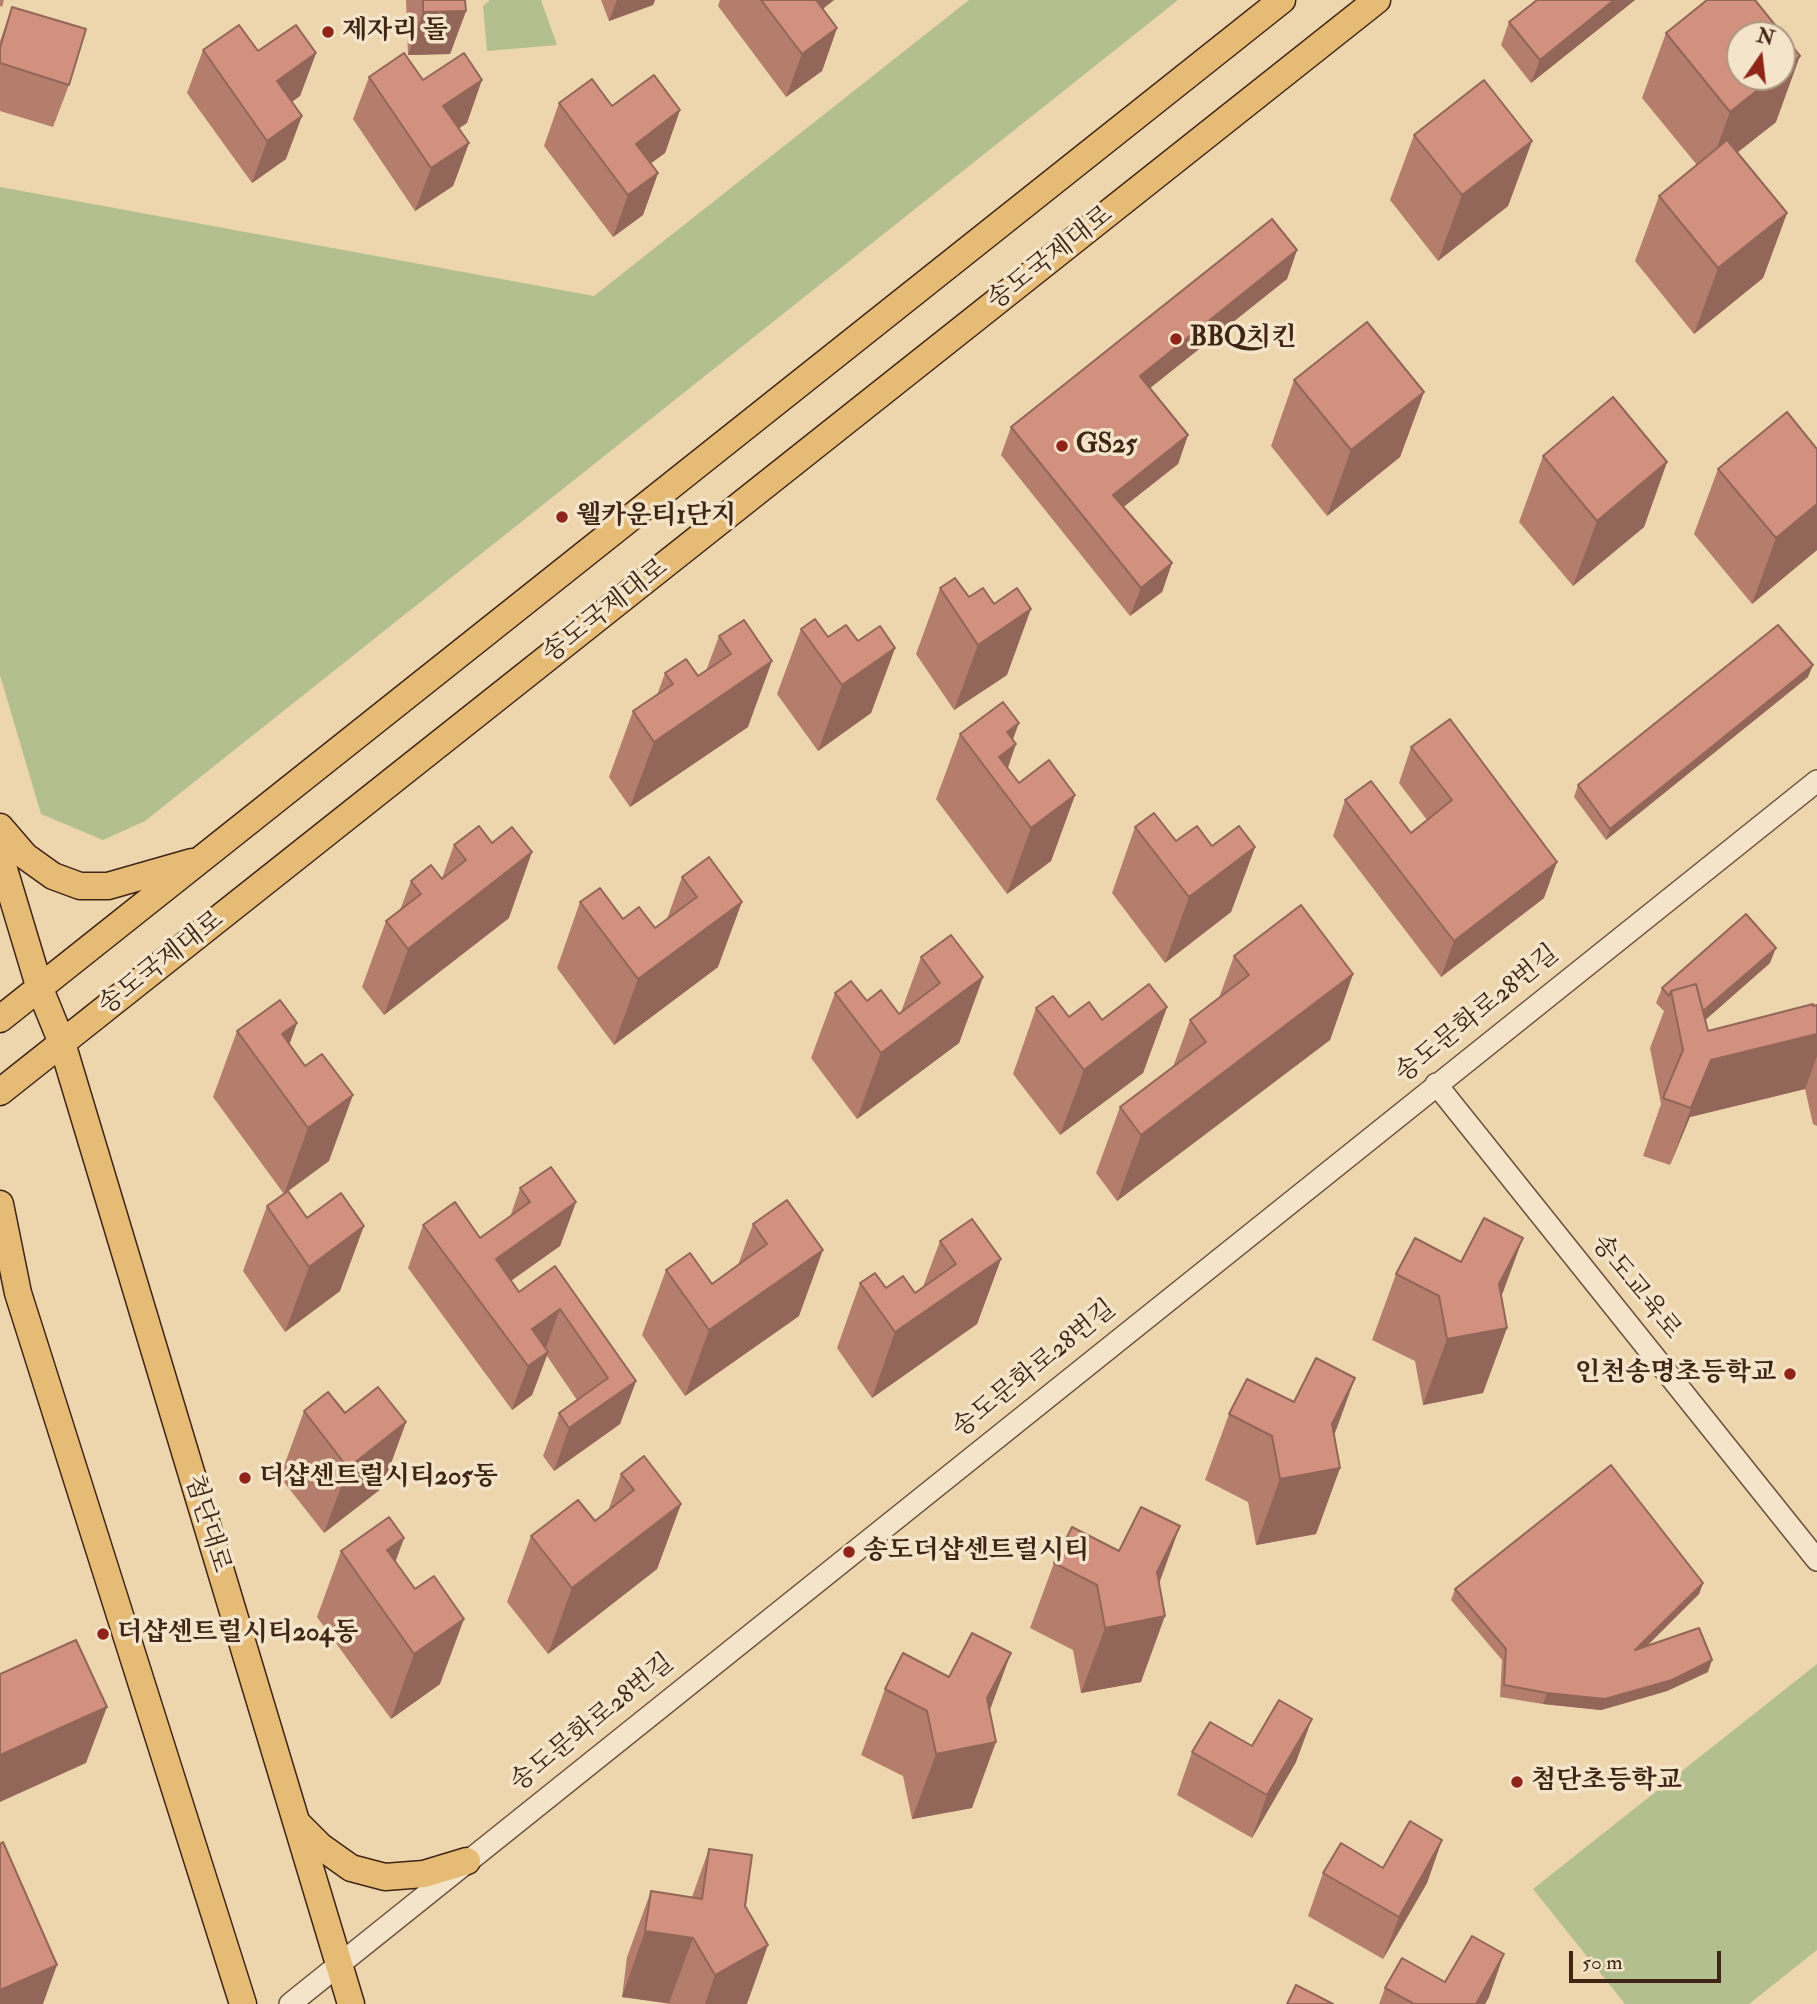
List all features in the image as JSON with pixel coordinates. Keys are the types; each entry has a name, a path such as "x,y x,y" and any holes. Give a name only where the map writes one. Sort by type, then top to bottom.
{"main road":[{"path":"0,1019 1282,0"},
{"name":"송도국제대로","path":"0,1093 1377,0"},
{"path":"0,827 24,856 53,876 80,886 108,886 203,859"},
{"name":"첨단대로","path":"0,856 40,989 62,1044 351,2004"},
{"path":"0,1204 18,1293 243,2004"},
{"path":"0,1263 18,1293"},
{"path":"295,1821 320,1846 351,1867 385,1877 424,1874 467,1861"}],"street":[{"name":"송도문화로28번길","path":"290,2004 1817,781"},
{"name":"송도교육로","path":"1436,1084 1817,1560"}],"green space":[{"path":"490,0 541,0 557,45 487,51 483,6"},
{"path":"969,0 1178,0 145,821 103,840 41,814 0,675 0,187 594,296"},
{"path":"1817,1664 1817,1950 1749,2004 1625,2004 1533,1889"}],"building":[{"path":"423,0 465,0 466,11 423,12"},
{"path":"761,0 816,0 837,28 802,54"},
{"path":"1537,0 1614,0 1540,60 1509,22"},
{"path":"1707,0 1755,0 1772,21 1726,21 1726,91 1756,91 1730,112 1666,33"},
{"path":"12,7 86,29 69,85 0,63 0,48"},
{"path":"239,25 258,51 296,25 316,53 277,81 302,116 267,141 203,50"},
{"path":"404,53 423,80 464,53 482,80 443,106 469,143 431,168 369,77"},
{"path":"654,75 680,110 636,144 658,173 628,195 559,103 592,79 612,106"},
{"path":"1484,80 1532,141 1462,195 1414,135"},
{"path":"1727,140 1787,213 1718,268 1659,196"},
{"path":"1272,219 1297,250 1140,376 1188,435 1113,495 1172,563 1141,588 1011,427"},
{"path":"1367,322 1424,392 1351,450 1294,380"},
{"path":"1613,397 1667,462 1597,521 1543,456"},
{"path":"1787,412 1817,449 1817,504 1776,538 1718,469"},
{"path":"955,578 969,597 983,588 994,604 1017,588 1031,609 978,645 940,588"},
{"path":"815,619 828,637 846,625 858,641 880,626 895,648 842,685 801,629"},
{"path":"744,620 772,661 654,742 633,711 673,684 665,673 686,659 698,676 731,654 719,636"},
{"path":"1778,625 1813,665 1610,829 1578,785"},
{"path":"1003,702 1019,723 1007,732 1016,744 999,757 1019,783 1049,760 1075,795 1031,828 960,734"},
{"path":"1450,719 1557,862 1454,941 1345,800 1371,781 1411,833 1452,800 1411,747"},
{"path":"1154,813 1176,841 1197,826 1212,846 1239,826 1255,847 1189,897 1135,827"},
{"path":"479,826 492,843 512,827 532,852 408,949 386,921 421,894 411,881 431,865 442,879 466,860 454,845"},
{"path":"709,857 742,902 638,979 580,902 600,888 623,919 639,907 655,928 697,897 682,877"},
{"path":"1301,905 1353,974 1141,1135 1120,1107 1206,1042 1190,1020 1249,975 1234,956"},
{"path":"1746,914 1776,948 1703,1011 1696,984 1671,991 1669,996 1662,988"},
{"path":"951,935 983,977 881,1053 835,993 851,981 867,1001 881,990 899,1014 940,983 921,957"},
{"path":"1149,984 1167,1007 1084,1070 1036,1008 1053,996 1069,1017 1089,1002 1102,1020"},
{"path":"1696,984 1708,1031 1813,1004 1817,1005 1817,1034 1711,1060 1691,1108 1663,1098 1683,1050 1671,991"},
{"path":"280,1000 297,1023 282,1034 305,1066 322,1054 353,1095 308,1128 237,1031"},
{"path":"551,1167 576,1202 496,1259 519,1292 555,1266 636,1381 569,1428 559,1413 608,1378 560,1309 532,1329 548,1352 528,1366 423,1225 455,1202 480,1238 530,1202 520,1188"},
{"path":"288,1191 307,1218 341,1193 364,1226 309,1267 267,1206"},
{"path":"787,1200 823,1250 709,1330 666,1270 690,1253 712,1284 767,1244 753,1224"},
{"path":"1484,1218 1523,1238 1499,1284 1507,1328 1447,1339 1439,1296 1396,1274 1415,1238 1461,1262"},
{"path":"972,1219 1001,1259 895,1332 860,1283 875,1273 886,1288 903,1276 915,1293 956,1264 940,1241"},
{"path":"1316,1358 1355,1378 1332,1424 1340,1468 1280,1479 1272,1436 1229,1414 1247,1379 1294,1402"},
{"path":"378,1387 406,1422 348,1468 304,1411 328,1392 345,1413"},
{"path":"644,1456 681,1504 572,1588 531,1536 578,1500 595,1521 634,1490 621,1474"},
{"path":"1611,1465 1703,1583 1635,1650 1699,1628 1712,1660 1672,1680 1605,1699 1504,1685 1506,1649 1455,1589"},
{"path":"1141,1507 1180,1526 1157,1572 1165,1616 1105,1628 1097,1585 1054,1563 1072,1527 1119,1551"},
{"path":"389,1517 404,1538 387,1550 415,1589 434,1576 464,1619 414,1654 341,1551"},
{"path":"972,1633 1011,1653 987,1698 996,1742 936,1754 927,1711 885,1689 903,1653 949,1677"},
{"path":"76,1640 107,1707 0,1755 0,1674"},
{"path":"1279,1700 1312,1719 1267,1795 1192,1752 1210,1722 1252,1746"},
{"path":"1410,1821 1442,1840 1399,1917 1323,1873 1341,1843 1383,1868"},
{"path":"3,1842 57,1965 0,1990 0,1844"},
{"path":"709,1849 752,1855 745,1906 768,1945 715,1975 693,1938 645,1931 651,1891 702,1899"},
{"path":"1472,1936 1504,1954 1476,2004 1414,2004 1385,1988 1402,1958 1445,1982"},
{"path":"1296,1985 1333,2004 1287,2004"}],"place":[{"name":"제자리 돌","path":"328,32"},
{"name":"BBQ치킨","path":"1176,339"},
{"name":"GS25","path":"1062,446"},
{"name":"웰카운티1단지","path":"562,517"},
{"name":"인천송명초등학교","path":"1790,1374"},
{"name":"더샵센트럴시티205동","path":"245,1478"},
{"name":"송도더샵센트럴시티","path":"849,1552"},
{"name":"더샵센트럴시티204동","path":"103,1634"},
{"name":"첨단초등학교","path":"1517,1782"}]}
